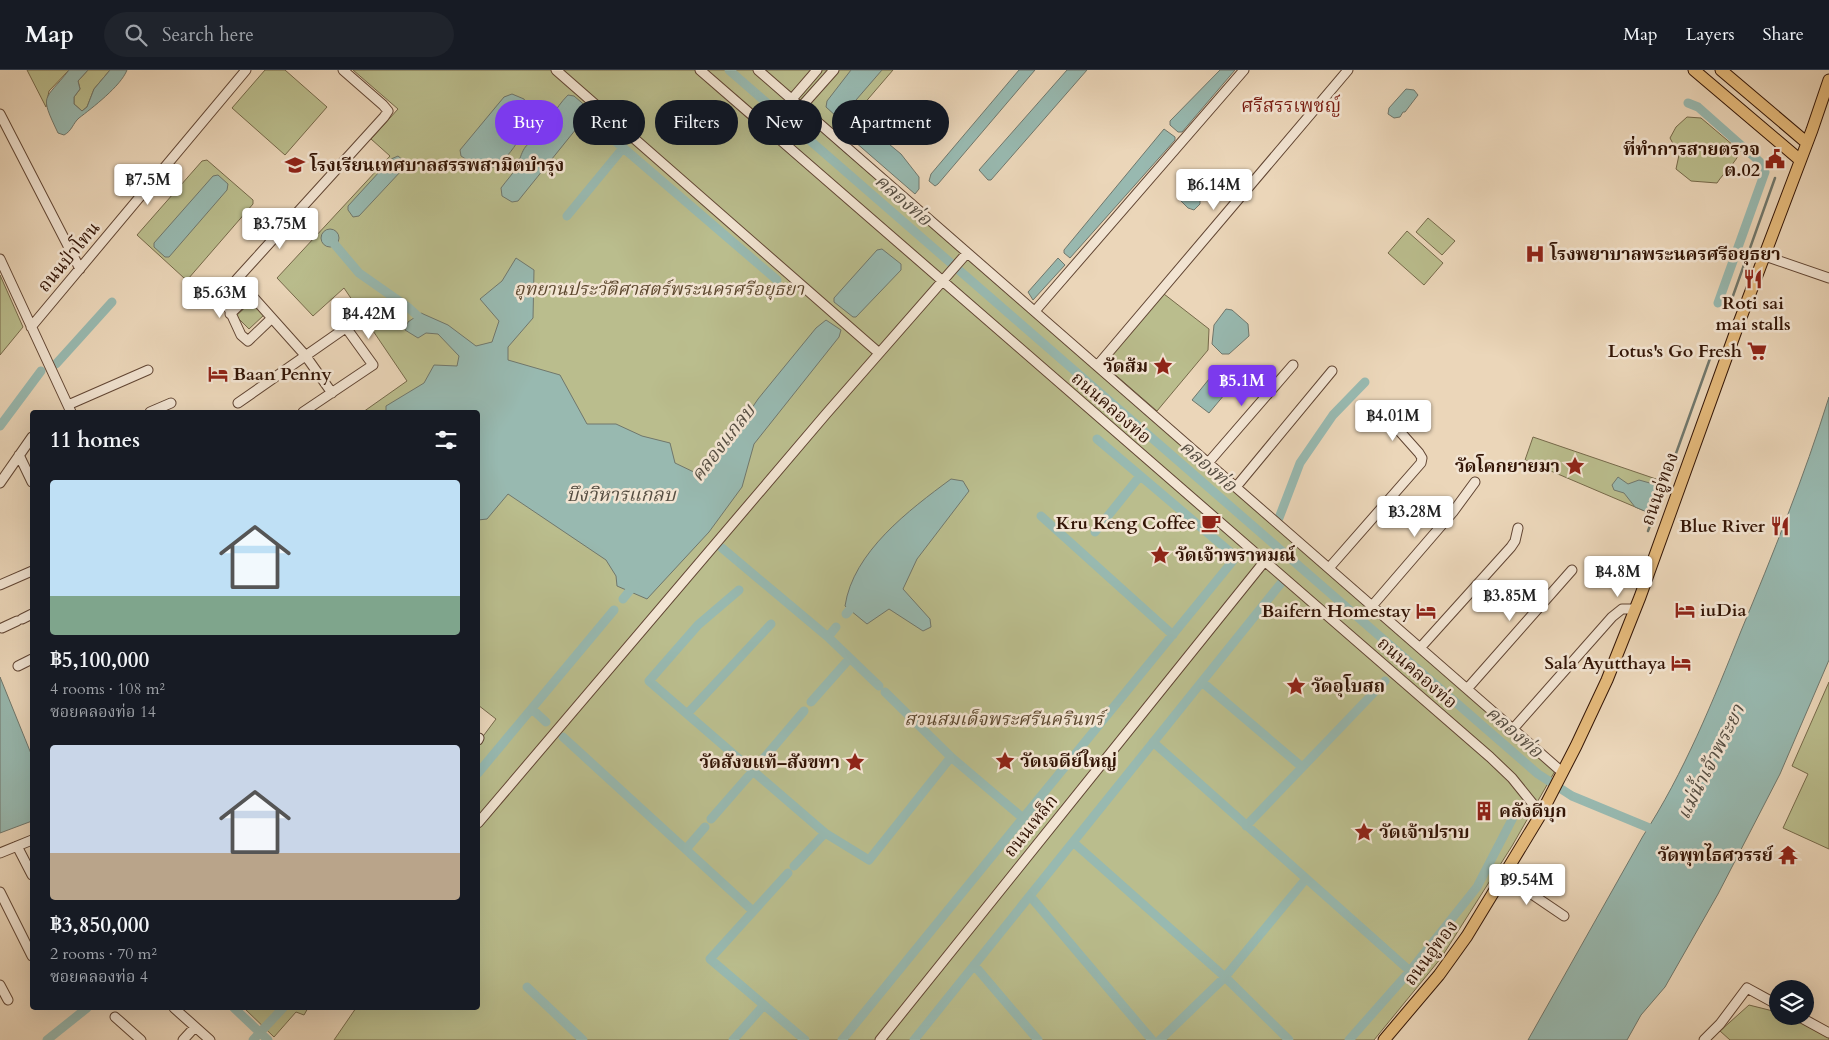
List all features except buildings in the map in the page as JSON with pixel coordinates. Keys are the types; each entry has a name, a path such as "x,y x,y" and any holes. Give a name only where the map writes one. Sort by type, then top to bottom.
{"main road":[{"path":"1694,70 1800,160"},
{"path":"1721,70 1807,143"},
{"name":"ถนนอู่ทอง","path":"1384,1040 1439,975 1505,876 1550,797 1607,680 1635,609 1800,160 1825,108 1829,80"}],"street":[{"name":"ถนนป่าโทน","path":"32,327 246,70"},
{"path":"272,318 248,341 241,335 223,296 388,111 343,70"},
{"path":"556,70 879,353"},
{"name":"ถนนคลองท่อ","path":"700,70 945,278 1264,562 1490,757 1512,778 1541,814"},
{"name":"ถนนคลองท่อ","path":"758,70 792,99"},
{"path":"792,99 817,70"},
{"path":"807,100 834,70"},
{"path":"1034,311 1244,70"},
{"path":"1097,366 1348,70"},
{"path":"0,114 80,269"},
{"name":"ถนนคลองท่อ","path":"822,126 964,256 1034,311 1513,729 1561,775"},
{"path":"480,821 964,256"},
{"path":"1765,256 1829,278"},
{"path":"0,259 70,410"},
{"path":"238,279 305,356 332,393"},
{"path":"230,314 251,294"},
{"path":"238,403 345,329 372,365 306,410"},
{"path":"1208,463 1293,365"},
{"path":"72,410 148,370"},
{"path":"1236,487 1332,371"},
{"path":"155,410 171,403"},
{"path":"1329,568 1420,463 1422,458 1386,416"},
{"path":"0,484 30,440"},
{"path":"20,455 30,478"},
{"path":"1372,606 1453,512 1475,482"},
{"path":"1420,648 1511,547 1515,541 1518,528"},
{"name":"ถนนเหล็ก","path":"880,1040 1264,562"},
{"path":"1466,689 1572,570"},
{"path":"0,585 30,572"},
{"path":"1513,729 1612,617 1622,609 1635,609"},
{"path":"2,628 30,615"},
{"path":"18,666 30,660"},
{"path":"0,853 30,841"},
{"path":"17,846 30,871"},
{"path":"1505,876 1564,916"},
{"path":"0,892 30,952"},
{"path":"0,985 8,1000"},
{"path":"1704,1040 1720,1024 1747,988 1769,1000"},
{"path":"176,1010 210,1040"},
{"path":"115,1017 141,1040"},
{"path":"1814,1025 1829,1033"},
{"path":"183,1040 195,1026"}],"green space":[{"path":"27,70 69,70 49,91 46,107"},
{"path":"88,70 110,70 94,89 87,107 82,111 74,104 74,97 80,89 78,81"},
{"path":"265,70 285,70 327,107 285,155 232,108"},
{"name":"สวนสมเด็จพระศรีนครินทร์","path":"353,70 893,70 867,100 832,100 832,145 837,145 1555,771 1512,846 1441,958 1374,1040 334,1040 355,1010 480,1010 480,740 496,719 480,707 480,410 366,410 407,381 344,288 313,316 277,278 390,156 371,139 398,109"},
{"path":"1687,117 1701,118 1740,151 1717,183 1691,181 1676,169 1679,155 1670,138 1676,127"},
{"path":"207,160 253,200 253,204 188,279 184,278 137,235 202,161"},
{"path":"1428,218 1455,241 1442,255 1416,232"},
{"path":"1407,231 1443,263 1424,285 1388,253"},
{"path":"0,275 23,327 0,355"},
{"path":"1164,294 1209,329 1208,350 1157,411 1103,364"},
{"path":"251,302 264,315 249,329 236,316"},
{"path":"1533,437 1659,480 1647,512 1525,460"},
{"path":"1829,682 1829,849 1783,828 1808,774 1792,766"},
{"path":"1749,1005 1769,1010 1769,1025 1807,1025 1829,1037 1829,1040 1730,1040 1720,1031"},
{"path":"246,1010 307,1010 304,1015 296,1012 274,1037"}],"water":[{"path":"69,70 88,70 78,81 80,89 74,97 74,104 82,111 87,107 94,89 110,70 127,70 113,90 79,118 64,135 58,133 48,111 47,98"},
{"path":"851,70 882,70 856,100 832,100 832,112 826,107 827,101"},
{"path":"1019,70 1035,70 935,186 929,181 931,174"},
{"path":"1067,70 1087,70 991,180 988,180 979,170"},
{"path":"1220,70 1235,70 1182,132 1178,132 1170,125 1170,121"},
{"path":"1406,89 1414,90 1418,95 1400,117 1394,118 1388,114 1389,108"},
{"path":"512,94 525,100 502,100"},
{"path":"568,95 574,96 579,100 573,100 573,133 518,201 512,202 502,196 501,188 516,168 525,147 527,145 563,145 563,101"},
{"path":"495,108 495,145 516,145 501,162 484,171 461,156 460,150"},
{"path":"1164,129 1175,137 1175,140 1070,258 1064,253 1064,250"},
{"path":"859,145 890,145 901,154 919,177 919,189 915,194"},
{"path":"398,156 404,161 402,170 359,216 353,217 348,210 348,206 391,159"},
{"path":"218,175 228,184 227,190 169,257 165,257 154,247 154,243 213,176"},
{"path":"1185,188 1193,191 1200,198 1200,204 1194,210 1188,208 1179,199 1179,193"},
{"path":"330,229 336,232 339,238 336,244 330,247 324,244 321,238 324,232"},
{"path":"882,249 901,264 901,270 856,317 853,317 834,302 834,298 877,250"},
{"name":"บึงวิหารแกลบ","path":"516,258 534,270 533,318 508,347 508,360 560,375 587,424 616,424 642,436 670,443 675,463 698,474 737,430 758,399 816,328 826,320 841,330 839,337 754,444 742,487 709,532 647,599 617,586 616,576 606,560 508,494 487,519 480,520 480,410 386,410 386,406 424,383 434,365 457,366 459,356 438,334 426,333 418,338 405,330 408,322 421,313 448,325 476,346 492,342 499,321 480,299 502,281"},
{"path":"1058,258 1065,265 1033,300 1028,292"},
{"path":"1226,309 1232,310 1248,324 1249,336 1229,354 1222,354 1212,344 1214,325"},
{"path":"1218,368 1235,382 1209,413 1192,400"},
{"name":"แม่น้ำเจ้าพระยา","path":"1829,397 1829,660 1780,774 1718,894 1665,987 1641,1015 1627,1040 1528,1040 1685,762 1720,684 1799,486"},
{"path":"1618,477 1628,484 1639,480 1657,485 1647,512 1635,507 1624,493 1614,490 1612,485"},
{"path":"951,479 963,481 969,491 917,559 903,589 930,619 931,627 923,631 889,609 867,624 845,606 850,586 859,568 885,534 918,504"},
{"path":"0,677 30,751 30,822 0,833"}],"waterway":[{"name":"คลองท่อ","path":"729,70 1538,774 1572,796 1659,832"},
{"path":"1688,103 1698,107 1760,162 1765,172 1718,303"},
{"path":"620,145 777,280"},
{"path":"567,216 623,148"},
{"path":"1729,307 1775,178"},
{"path":"331,240 359,273 409,308 425,323"},
{"path":"56,364 112,302"},
{"path":"1674,459 1712,353"},
{"path":"0,426 41,371"},
{"path":"1279,518 1300,463 1333,415 1365,382"},
{"path":"842,1040 1236,557 1097,439"},
{"path":"1095,532 1140,476"},
{"path":"1648,531 1667,480"},
{"path":"1041,516 1173,635"},
{"path":"722,548 828,637 879,686"},
{"path":"914,1040 1282,582"},
{"name":"คลองแกลบ","path":"623,599 635,584"},
{"path":"739,590 698,625 649,681 753,771 804,711"},
{"path":"846,614 857,601"},
{"name":"คลองแกลบ","path":"480,771 614,610"},
{"path":"687,714 771,624"},
{"path":"828,637 836,627"},
{"path":"811,702 850,658"},
{"path":"1246,826 1385,681"},
{"path":"1202,682 1302,767"},
{"path":"794,866 825,833 869,860 951,757 885,692"},
{"path":"532,709 546,722"},
{"path":"563,737 753,911"},
{"path":"1153,742 1410,971"},
{"path":"951,757 1024,819"},
{"path":"711,819 753,771 825,833"},
{"path":"1349,1040 1410,971 1477,887 1518,808"},
{"path":"686,849 705,827"},
{"path":"1073,842 1225,977 1289,1040"},
{"path":"733,1040 764,1005 710,959 788,873"},
{"path":"1160,1040 1225,977 1305,880"},
{"path":"1030,896 1152,1040"},
{"path":"974,965 1038,1040"},
{"path":"527,987 583,1040"},
{"path":"764,1005 805,1040"},
{"path":"47,1040 84,1010"},
{"path":"236,1010 268,1040"},
{"name":"คลองแกลบ","path":"253,1040 281,1010"}],"place":[{"name":"ที่ทำการสายตรวจ ต.02","path":"1775,159"},
{"name":"โรงเรียนเทศบาลสรรพสามิตบำรุง","path":"295,165"},
{"name":"โรงพยาบาลพระนครศรีอยุธยา","path":"1535,254"},
{"name":"Roti sai mai stalls","path":"1753,279"},
{"name":"Lotus's Go Fresh","path":"1757,351"},
{"name":"วัดส้ม","path":"1163,366"},
{"name":"Baan Penny","path":"218,374"},
{"name":"วัดโคกยายมา","path":"1575,466"},
{"name":"Kru Keng Coffee","path":"1211,523"},
{"name":"Blue River","path":"1780,526"},
{"name":"วัดเจ้าพราหมณ์","path":"1160,555"},
{"name":"iuDia","path":"1685,610"},
{"name":"Baifern Homestay","path":"1426,611"},
{"name":"Sala Ayutthaya","path":"1681,663"},
{"name":"วัดอุโบสถ","path":"1296,686"},
{"name":"วัดเจดีย์ใหญ่","path":"1005,761"},
{"name":"วัดสังขแท้–สังขทา","path":"855,762"},
{"name":"คลังดีบุก","path":"1484,811"},
{"name":"วัดเจ้าปราบ","path":"1364,832"},
{"name":"วัดพุทไธศวรรย์","path":"1788,855"}],"district":[{"name":"ศรีสรรเพชญ์","path":"1291,106"}],"park label":[{"name":"อุทยานประวัติศาสตร์พระนครศรีอยุธยา","path":"659,289"}]}
